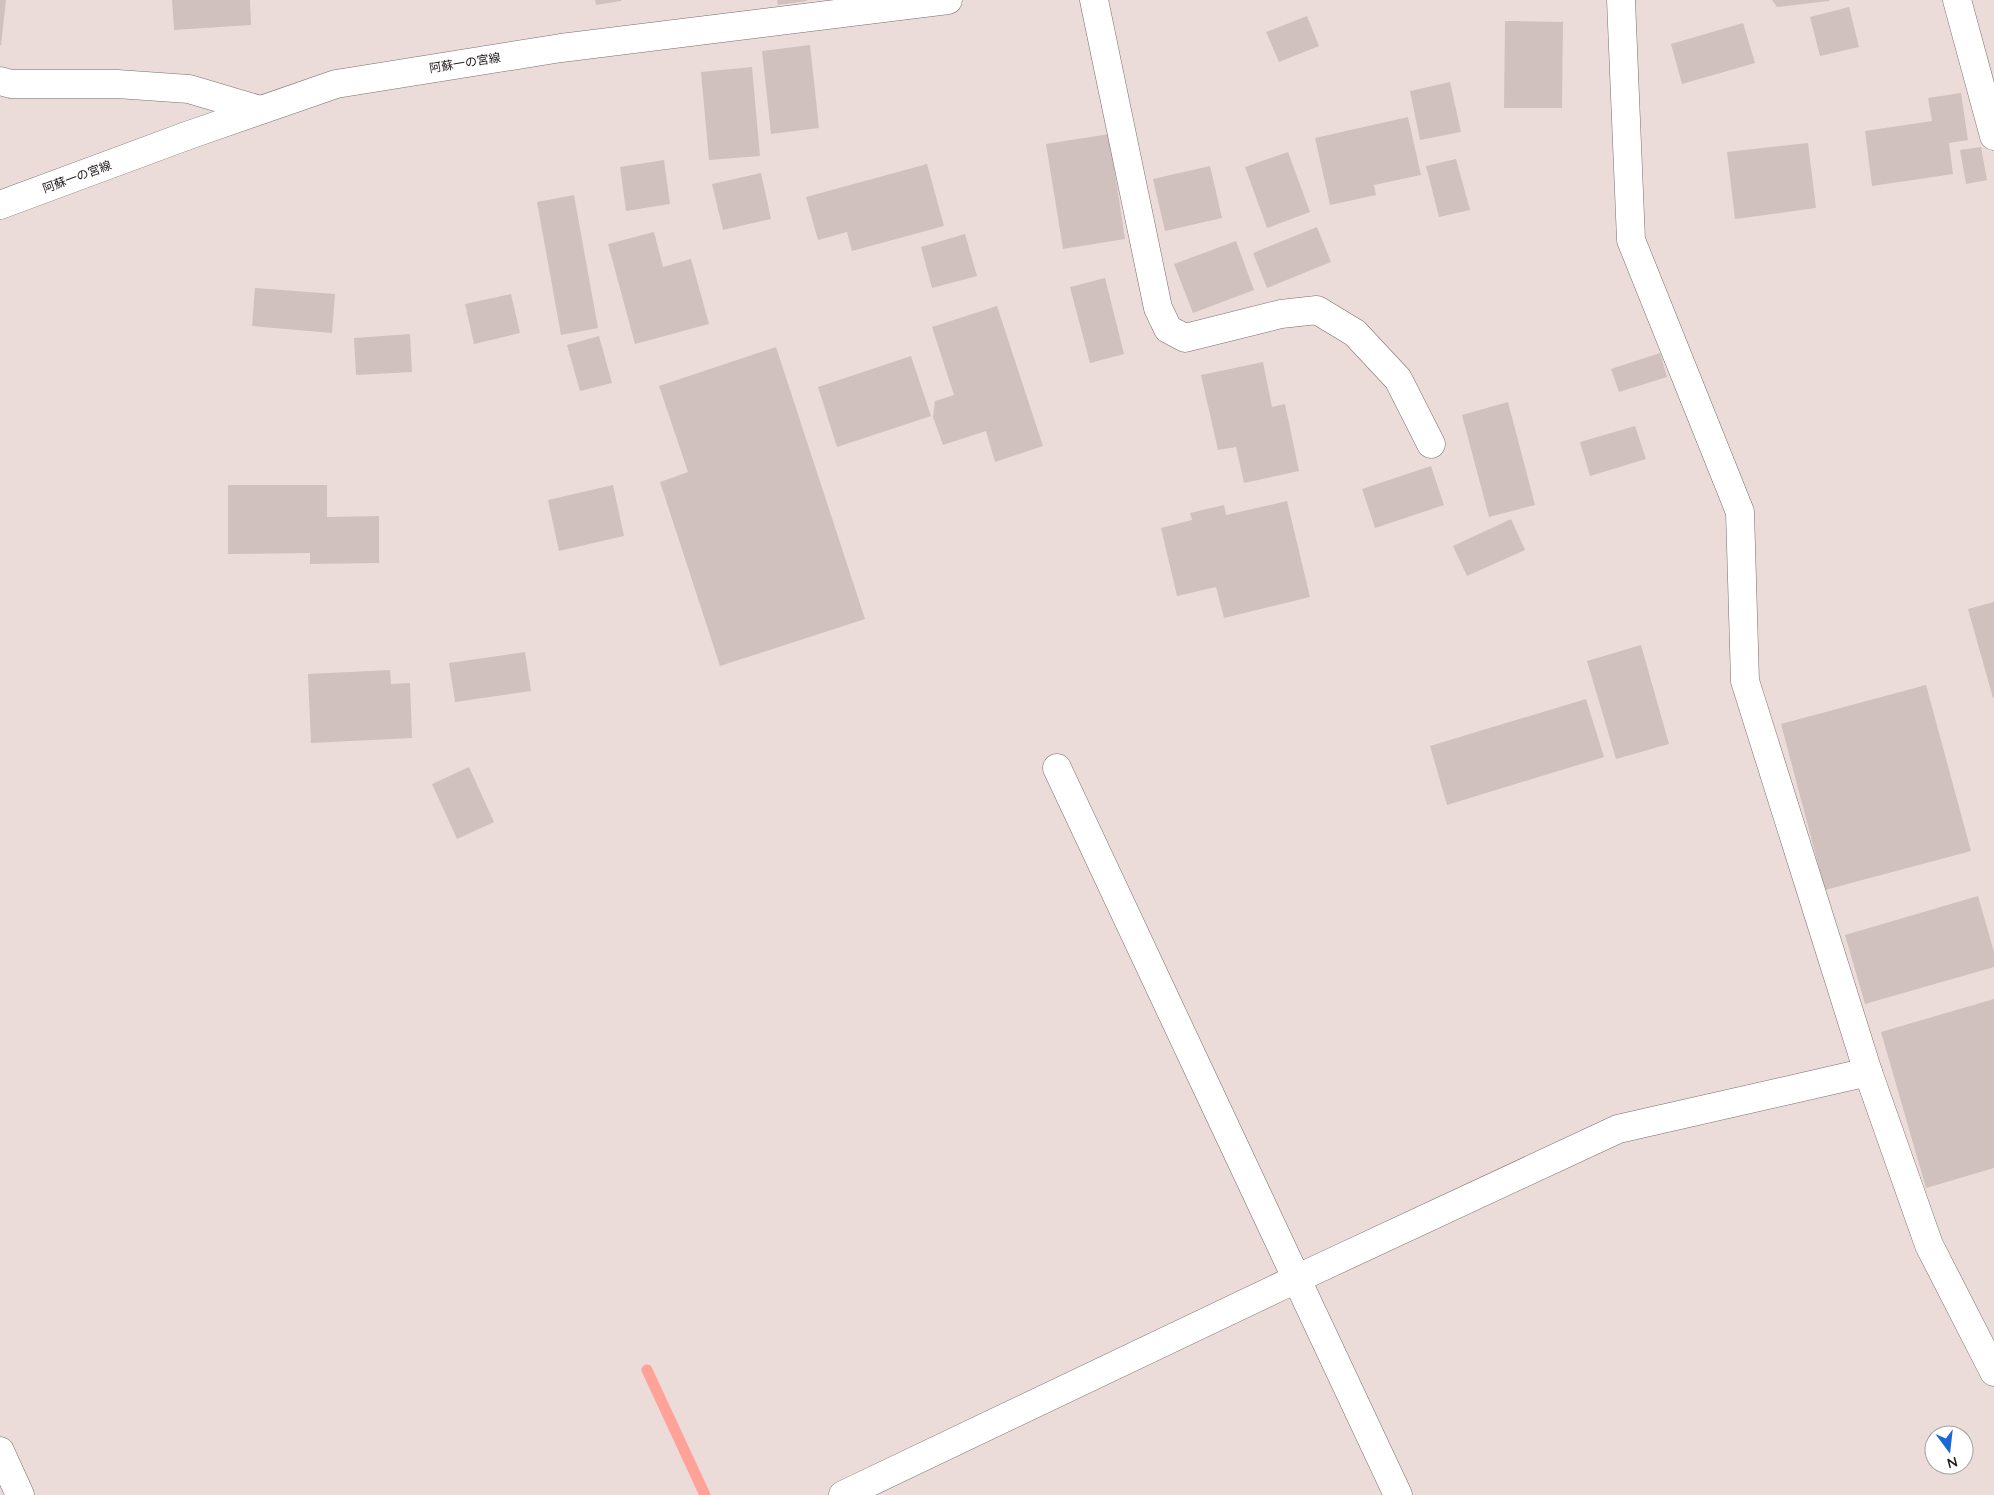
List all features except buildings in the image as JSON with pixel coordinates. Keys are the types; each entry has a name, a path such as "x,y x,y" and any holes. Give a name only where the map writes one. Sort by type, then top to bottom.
{"street":[{"name":"阿蘇一の宮線","path":"0,205 336,84 847,6 948,0"},
{"path":"1094,0 1158,308 1168,329 1185,338 1281,314 1317,310 1355,333 1398,379 1432,444"},
{"path":"1621,0 1631,240 1740,512 1746,681 1868,1072 1929,1245 1994,1372"},
{"path":"1957,0 1994,136"},
{"path":"0,82 11,84 117,84 189,89 260,110"},
{"path":"1057,768 1398,1495"},
{"path":"843,1495 1296,1279 1618,1129 1868,1072"},
{"path":"0,1451 20,1495"}],"waterway":[{"path":"647,1370 705,1495"}]}
